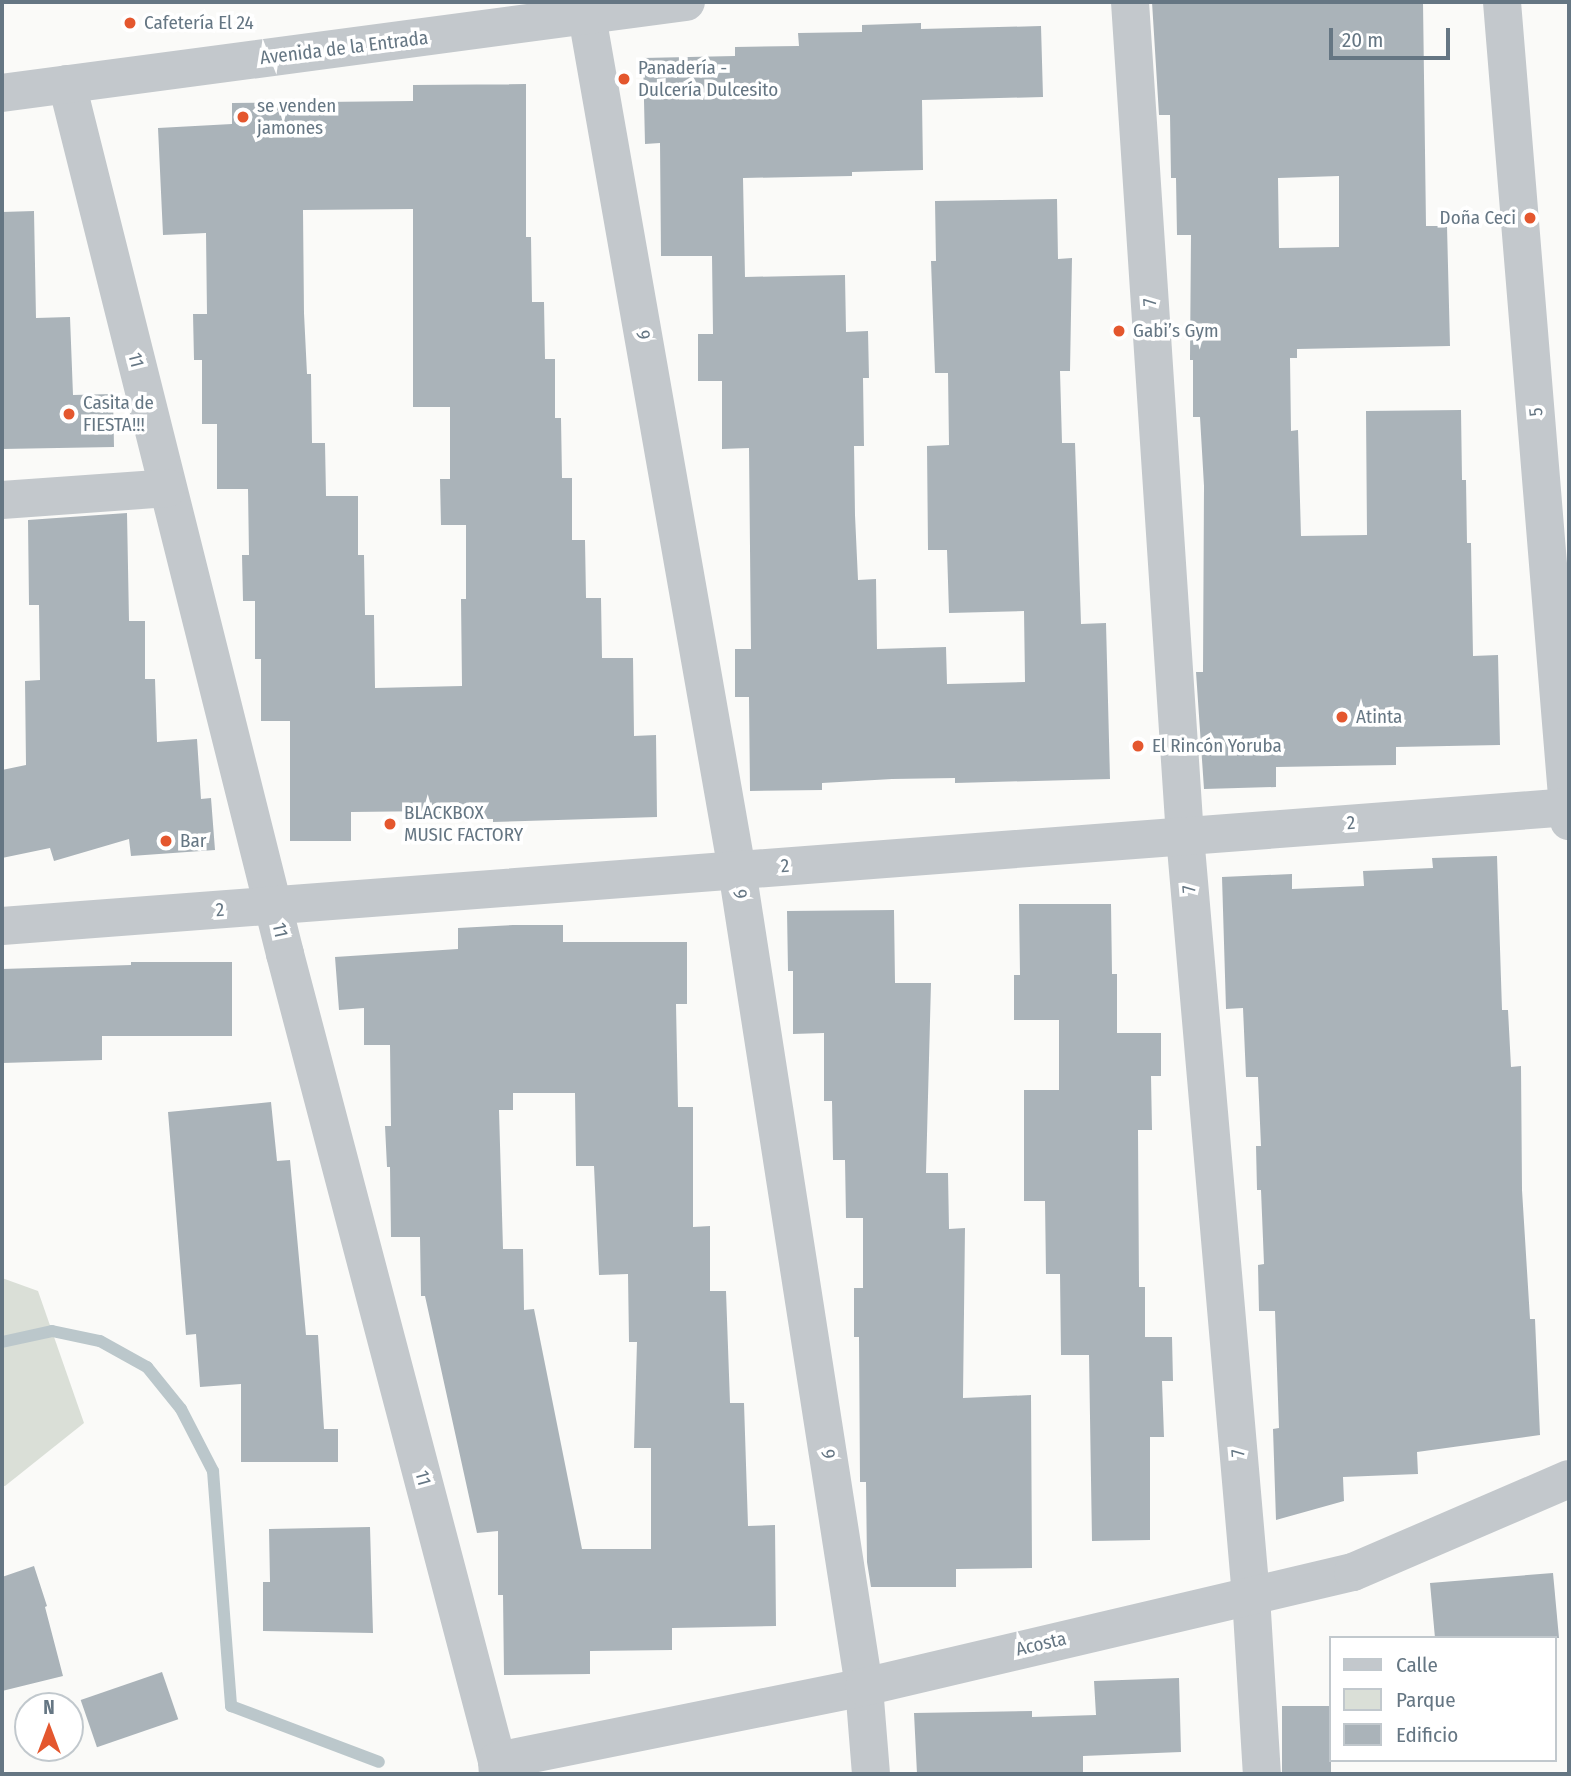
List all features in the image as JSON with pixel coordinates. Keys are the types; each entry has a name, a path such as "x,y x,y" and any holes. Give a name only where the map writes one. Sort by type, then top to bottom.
{"street":[{"name":"Avenida de la Entrada","path":"2,93 686,2"},
{"name":"7","path":"1130,2 1185,836 1251,1596 1262,1774"},
{"name":"5","path":"1502,2 1569,812"},
{"name":"9","path":"587,16 737,870 864,1687 871,1774"},
{"name":"11","path":"67,83 274,906 498,1768"},
{"path":"2,500 168,488"},
{"name":"2","path":"2,926 1185,836 1569,812"},
{"name":"Acosta","path":"498,1768 864,1687 1353,1572 1569,1479"}],"green space":[{"path":"2,1278 38,1291 84,1423 5,1486 2,1486"}],"building":[{"path":"1152,2 1423,2 1426,226 1447,226 1450,346 1297,349 1297,358 1290,358 1291,431 1298,430 1301,536 1367,535 1366,411 1461,410 1462,480 1466,480 1467,543 1471,543 1473,656 1498,655 1500,745 1396,747 1396,765 1276,767 1276,787 1204,789 1196,672 1203,672 1204,486 1200,417 1193,417 1193,360 1190,360 1191,235 1177,235 1176,178 1171,178 1170,115 1159,115","holes":["1339,176 1339,247 1279,248 1278,178"]},
{"path":"921,23 921,29 1041,26 1043,97 922,100 923,170 852,172 852,176 743,178 745,277 845,275 846,332 868,331 869,378 863,378 864,446 854,446 855,515 858,580 876,579 877,649 946,647 947,684 1025,682 1024,611 949,613 947,550 928,550 927,446 949,445 948,373 935,373 931,261 936,261 935,201 1057,199 1058,259 1072,258 1070,371 1060,371 1062,443 1075,443 1081,624 1106,623 1110,779 955,783 955,778 892,779 822,783 822,790 750,791 749,697 735,697 735,649 751,649 749,448 722,449 722,381 698,381 698,334 713,334 712,256 661,256 660,143 645,144 643,58 735,56 735,47 799,46 798,33 862,32 862,25"},
{"path":"526,84 526,237 531,237 532,302 544,302 545,359 555,359 555,418 561,418 562,478 572,478 572,540 585,540 586,598 601,598 602,658 633,658 634,736 656,735 657,817 493,822 493,819 437,819 437,811 351,812 351,841 290,841 290,721 261,721 261,659 255,659 255,601 243,601 242,555 249,555 248,489 217,489 217,424 202,424 202,360 194,360 193,314 207,314 206,233 163,235 158,128 232,124 232,103 413,101 413,85","holes":["413,209 413,407 450,407 450,479 440,479 441,525 466,525 466,599 461,599 462,686 375,688 374,615 365,615 364,555 358,555 358,496 326,496 325,443 312,443 311,374 307,374 304,313 303,210"]},
{"path":"34,211 36,318 70,317 73,395 113,394 114,447 2,449 2,212"},
{"path":"127,513 129,621 145,621 145,679 155,679 157,742 197,739 201,799 211,798 215,850 131,856 129,839 54,861 50,848 2,858 2,770 26,765 25,681 40,680 39,605 29,605 28,520"},
{"path":"1497,856 1502,1010 1508,1010 1511,1067 1521,1066 1522,1190 1530,1319 1535,1319 1540,1435 1417,1452 1418,1474 1343,1477 1344,1501 1276,1520 1273,1429 1279,1428 1275,1311 1259,1311 1258,1265 1264,1264 1261,1190 1257,1190 1256,1146 1261,1146 1258,1077 1246,1077 1243,1008 1226,1009 1222,877 1292,874 1292,889 1364,886 1363,871 1433,868 1432,858"},
{"path":"1019,904 1111,904 1112,974 1117,974 1117,1033 1161,1033 1161,1076 1151,1076 1152,1130 1138,1130 1139,1287 1145,1287 1145,1337 1172,1337 1173,1381 1162,1381 1164,1437 1150,1437 1150,1540 1092,1541 1089,1355 1061,1355 1060,1274 1046,1274 1045,1201 1024,1201 1024,1090 1059,1090 1059,1020 1014,1020 1014,975 1020,975"},
{"path":"894,910 895,983 931,983 926,1173 948,1173 949,1229 965,1228 963,1398 1031,1395 1032,1568 956,1569 956,1587 871,1587 867,1562 866,1482 860,1482 859,1337 854,1337 854,1288 863,1288 863,1218 846,1218 845,1160 833,1160 832,1101 824,1101 824,1033 793,1034 793,971 788,971 787,911"},
{"path":"563,925 563,942 687,942 687,1004 676,1004 678,1107 693,1107 693,1227 710,1226 710,1291 726,1291 730,1403 744,1403 748,1526 775,1525 776,1626 672,1628 672,1650 590,1651 590,1674 504,1675 503,1595 498,1595 498,1531 477,1533 425,1296 421,1296 420,1237 391,1237 390,1167 387,1167 385,1126 391,1126 390,1045 364,1045 364,1008 339,1010 335,957 458,949 458,928","holes":["513,1093 575,1093 576,1166 594,1166 599,1275 628,1274 629,1342 637,1342 634,1448 651,1448 651,1549 582,1549 534,1309 524,1310 523,1249 503,1249 499,1110 513,1110"]},
{"path":"131,962 232,962 232,1036 102,1036 102,1060 2,1063 2,969 131,965"},
{"path":"271,1102 277,1161 290,1160 306,1335 318,1335 324,1429 338,1429 338,1462 241,1462 241,1384 200,1387 196,1334 186,1335 168,1112"},
{"path":"370,1527 373,1633 263,1631 263,1582 270,1582 269,1529"},
{"path":"34,1566 47,1606 45,1607 63,1676 2,1691 2,1577"},
{"path":"1553,1573 1559,1638 1435,1636 1430,1583"},
{"path":"162,1672 178,1719 97,1747 84,1710 84,1699"},
{"path":"1179,1678 1181,1752 1083,1756 1083,1774 917,1774 914,1713 1032,1711 1032,1717 1096,1715 1094,1681"},
{"path":"1282,1706 1330,1706 1331,1774 1282,1774"}],"waterway":[{"path":"2,1342 52,1331 100,1341 147,1367 181,1409 213,1471 231,1706 379,1762"}],"place":[{"name":"Cafetería El 24","path":"130,23"},
{"name":"Panadería - Dulcería Dulcesito","path":"624,79"},
{"name":"se venden jamones","path":"243,117"},
{"name":"Doña Ceci","path":"1530,218"},
{"name":"Gabi’s Gym","path":"1119,331"},
{"name":"Casita de FIESTA!!!","path":"69,414"},
{"name":"Atinta","path":"1342,717"},
{"name":"El Rincón Yoruba","path":"1138,746"},
{"name":"BLACKBOX MUSIC FACTORY","path":"390,824"},
{"name":"Bar","path":"166,841"}]}
